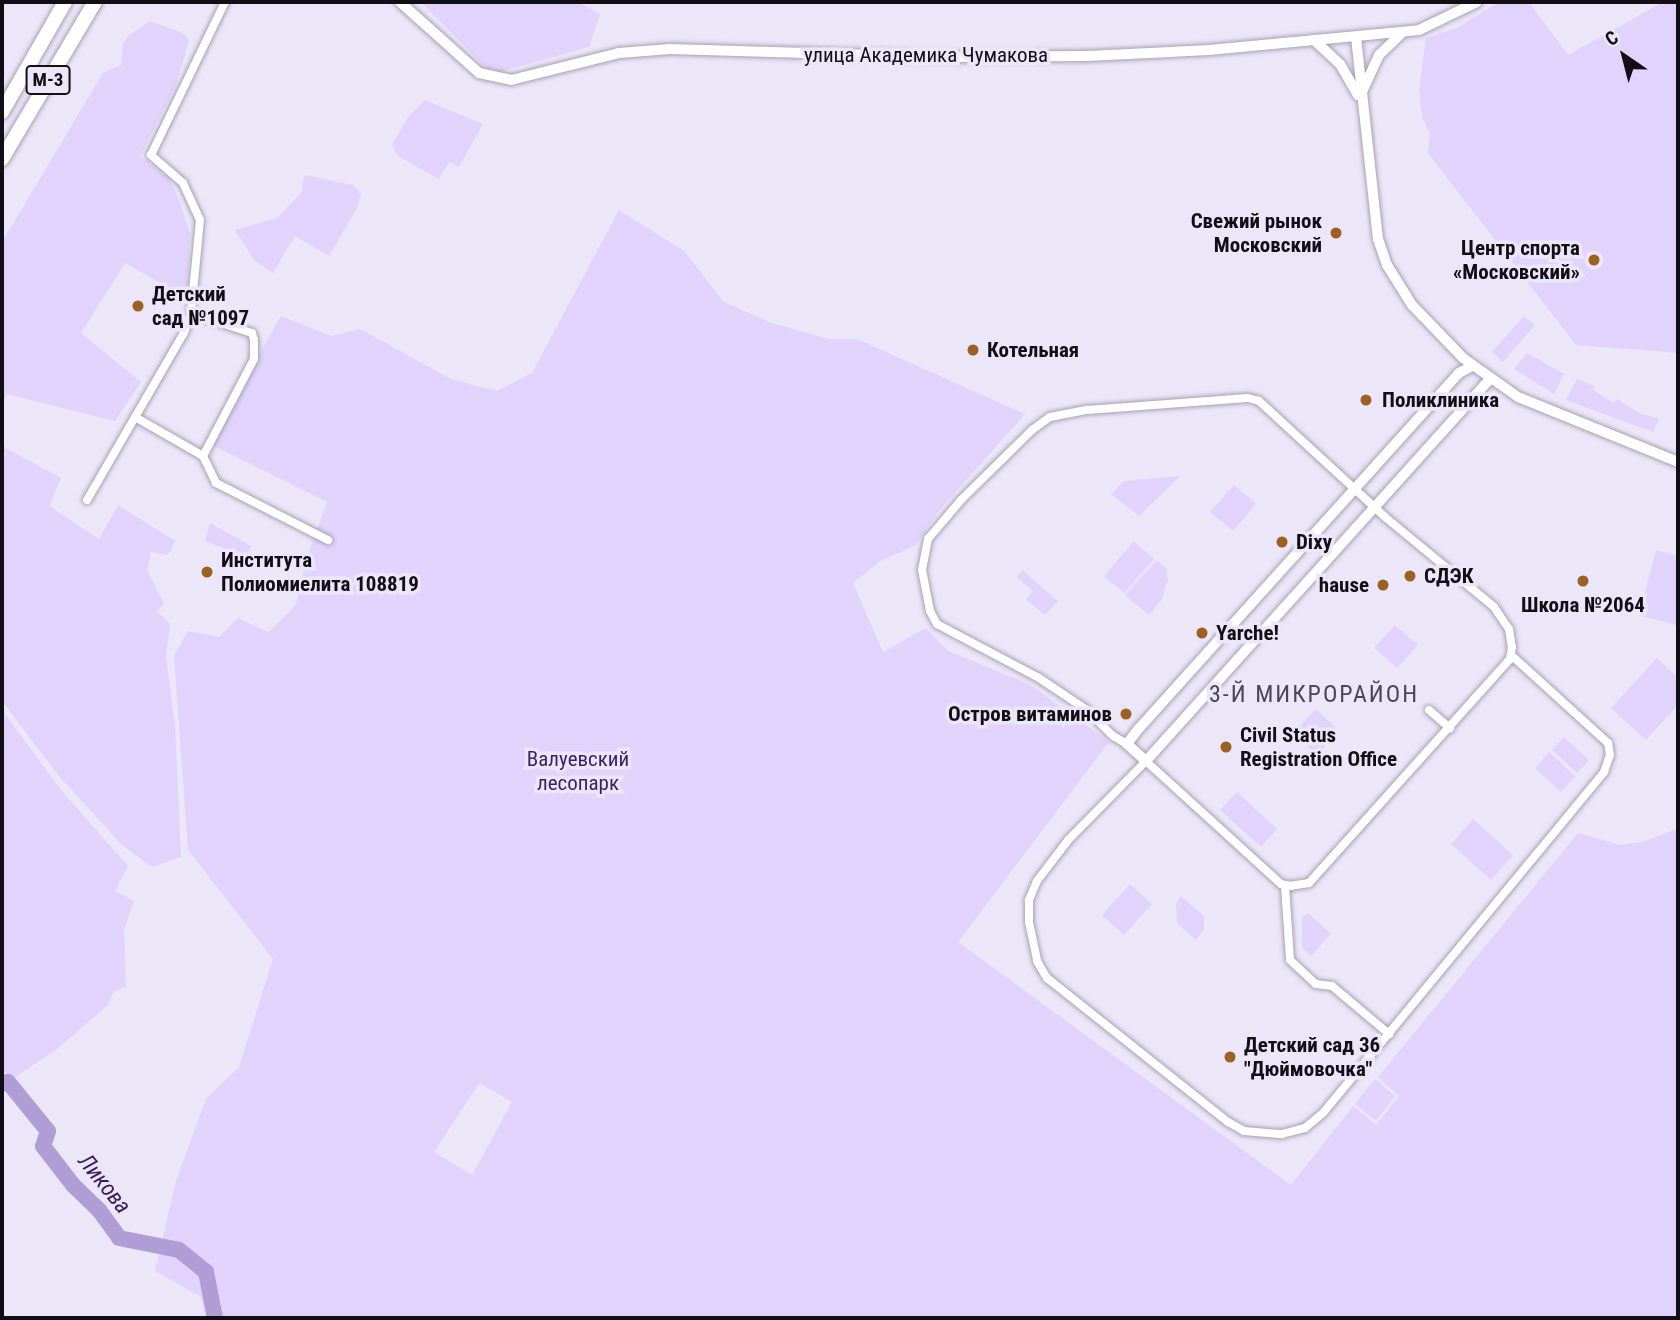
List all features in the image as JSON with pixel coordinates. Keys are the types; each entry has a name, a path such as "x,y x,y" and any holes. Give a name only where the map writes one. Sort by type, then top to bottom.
{"highway":[{"name":"М-3","path":"2,112 65,2"},
{"name":"М-3","path":"2,159 95,2"}],"street":[{"path":"87,500 184,333 191,313 200,220 183,183 152,155 225,2"},
{"name":"улица Академика Чумакова","path":"400,2 480,73 511,80 619,53 670,49 941,57 1087,56 1209,50 1401,34 1419,30 1477,2"},
{"path":"1360,99 1370,69 1401,34"},
{"path":"1356,37 1360,99 1378,239 1384,258 1412,306 1472,366 1533,405 1678,462"},
{"path":"1314,40 1340,64 1360,99"},
{"path":"191,313 253,333 254,340 254,359 203,456"},
{"path":"1127,744 1459,373 1472,366"},
{"path":"1490,379 1146,761 1069,839 1037,881 1029,901 1028,930 1037,961 1046,978 1244,1131 1282,1135 1309,1125 1323,1113 1390,1034 1571,814 1609,760 1610,749 1601,735 1511,655"},
{"path":"1248,398 1259,401 1375,507 1499,612 1512,636 1511,655 1318,876 1302,886 1285,886 1127,744 1113,736 1087,710 1039,678 937,624 930,611 922,569 925,546 939,525 1042,421 1079,410 1248,398"},
{"path":"135,417 203,456 216,483 328,540"},
{"path":"1429,710 1450,728"},
{"path":"1285,886 1290,960 1316,984 1332,986 1390,1034"}],"green space":[{"path":"421,2 578,2 600,14 589,47 492,74"},
{"name":"Центр спорта «Московский»","path":"1499,2 1529,2 1568,55 1663,2 1678,2 1678,353 1576,345 1428,153 1430,134 1422,117 1419,90 1426,38 1457,28"},
{"path":"150,21 185,34 189,41 175,88 140,156 169,178 180,202 190,234 187,298 125,263 81,333 141,382 115,421 7,394 2,405 2,242 103,73 121,65 123,44 128,36"},
{"path":"425,100 483,124 459,167 449,162 439,179 398,156 392,145 408,117"},
{"path":"304,175 353,185 361,194 357,208 329,256 295,236 273,273 254,260 235,230 277,218 302,192"},
{"name":"Валуевский лесопарк","path":"619,210 684,251 724,302 771,323 829,339 857,339 1025,414 937,513 916,545 880,561 853,583 883,652 926,628 948,651 1029,684 1109,742 958,942 1291,1185 1353,1106 1376,1125 1399,1096 1378,1077 1578,833 1621,845 1646,841 1678,828 1678,1318 206,1318 201,1297 155,1271 176,1181 206,1099 239,1067 273,959 188,850 174,656 188,631 219,637 238,618 268,632 296,605 305,564 327,502 208,443 281,316 331,336 360,329 453,380 497,391 532,373","holes":["479,1083 512,1102 472,1175 434,1152"]},
{"path":"1524,316 1535,325 1503,362 1492,352"},
{"path":"1527,353 1564,374 1554,394 1514,369"},
{"path":"1577,379 1594,386 1593,390 1614,403 1617,399 1639,413 1659,419 1653,432 1566,400"},
{"path":"2,446 61,478 49,506 99,539 118,505 175,541 168,555 151,552 147,570 164,604 157,611 170,624 166,655 175,727 181,857 152,867 122,845 58,775 2,701"},
{"path":"1180,476 1139,516 1111,494 1124,481"},
{"path":"1234,485 1256,504 1233,531 1210,512"},
{"path":"210,523 251,546 246,557 205,541"},
{"path":"1134,541 1154,559 1124,593 1104,576"},
{"path":"1656,550 1678,556 1676,625 1639,615"},
{"path":"1157,560 1166,568 1168,579 1162,599 1149,615 1125,595"},
{"path":"1022,570 1058,601 1045,615 1026,599 1033,591 1017,577"},
{"path":"1395,625 1418,645 1397,668 1374,648"},
{"path":"1657,658 1678,678 1678,705 1646,740 1611,708"},
{"path":"1316,709 1339,731 1317,755 1294,733"},
{"path":"2,710 61,790 128,866 115,891 134,901 124,929 126,987 114,991 108,1005 56,1050 15,1077 2,1071"},
{"path":"1564,737 1589,760 1577,773 1552,750"},
{"path":"1549,752 1575,776 1561,792 1535,768"},
{"path":"1237,792 1277,829 1261,847 1220,810"},
{"path":"1473,819 1513,855 1491,880 1451,844"},
{"path":"1130,884 1152,904 1124,935 1102,915"},
{"path":"1181,896 1204,916 1204,929 1196,940 1177,923 1176,903"},
{"path":"1308,913 1331,934 1311,956 1302,948 1302,918"},
{"path":"1375,1079 1395,1096 1376,1121 1355,1104"}],"waterway":[{"name":"Ликова","path":"2,1084 8,1082 48,1131 43,1146 73,1185 99,1210 119,1238 179,1250 206,1272 215,1318"}],"place":[{"name":"Свежий рынок Московский","path":"1336,233"},
{"name":"Центр спорта «Московский»","path":"1594,260"},
{"name":"Детский сад №1097","path":"138,306"},
{"name":"Котельная","path":"973,350"},
{"name":"Поликлиника","path":"1366,400"},
{"name":"Dixy","path":"1282,542"},
{"name":"Института Полиомиелита 108819","path":"207,572"},
{"name":"СДЭК","path":"1410,576"},
{"name":"Школа №2064","path":"1583,581"},
{"name":"hause","path":"1383,585"},
{"name":"Yarche!","path":"1202,633"},
{"name":"Остров витаминов","path":"1126,714"},
{"name":"Civil Status Registration Office","path":"1226,747"},
{"name":"Детский сад 36 \"Дюймовочка\"","path":"1230,1057"}],"district":[{"name":"3-Й МИКРОРАЙОН","path":"1314,695"}]}
